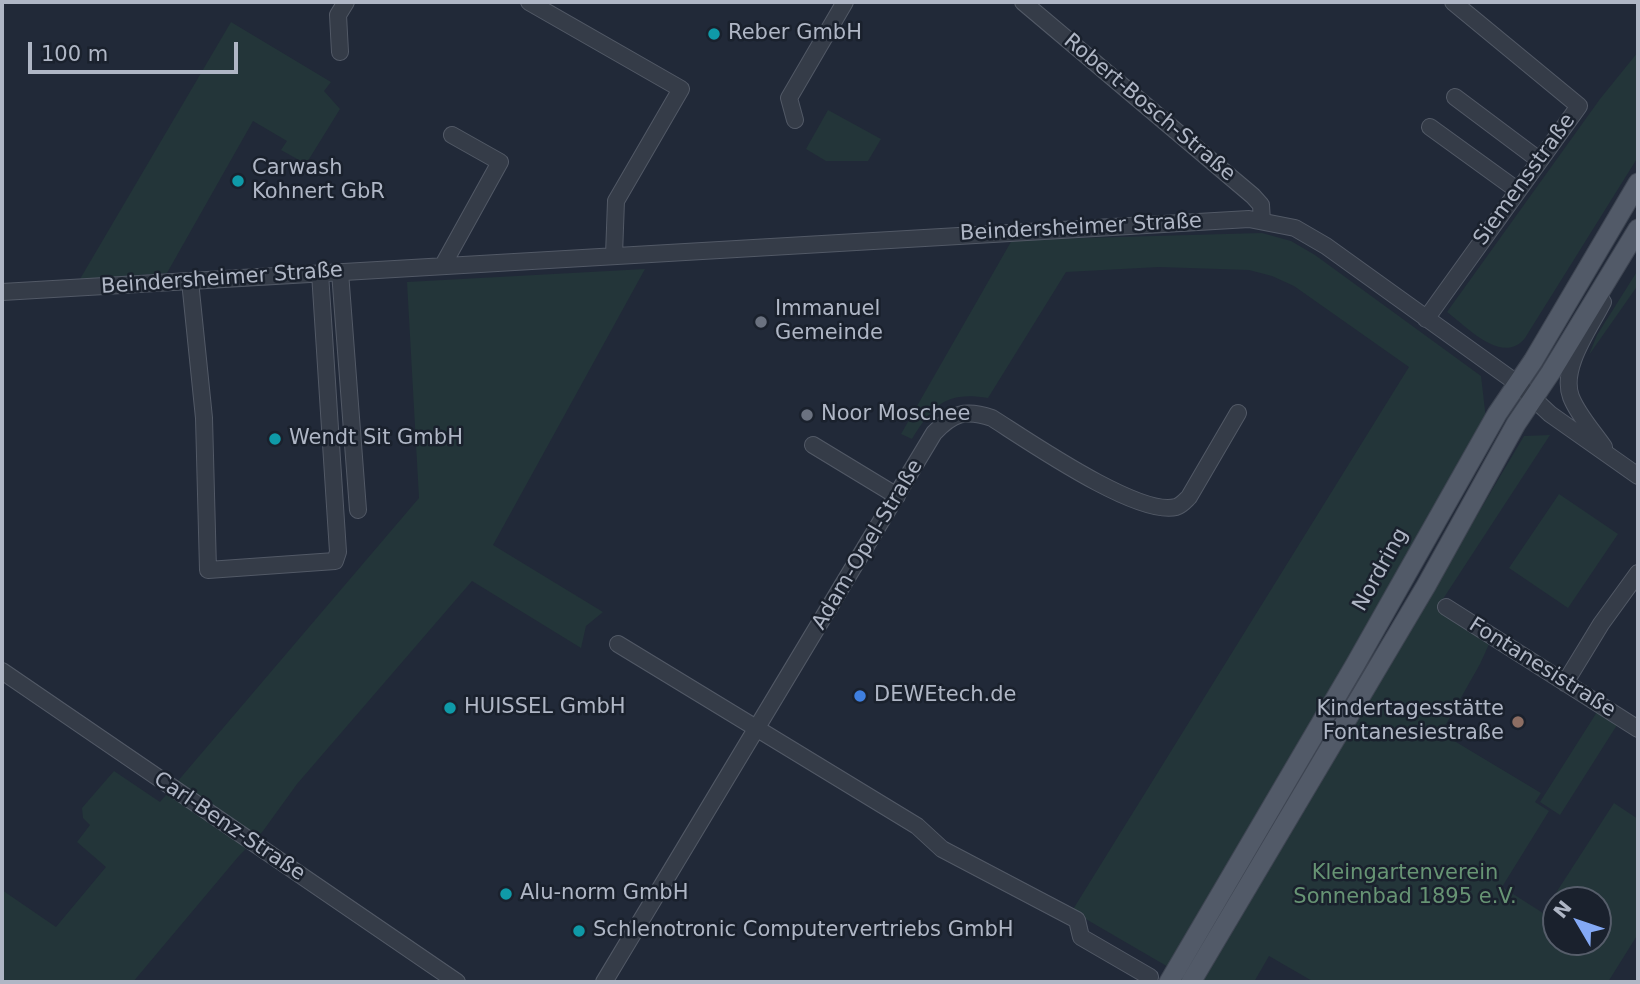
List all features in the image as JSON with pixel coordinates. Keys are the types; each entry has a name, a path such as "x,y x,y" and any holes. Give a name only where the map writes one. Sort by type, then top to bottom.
{"main road":[{"name":"Nordring","path":"1169,982 1497,414 1518,384 1638,183"},
{"path":"1191,982 1426,586 1516,424 1638,230"}],"street":[{"path":"340,52 338,15 346,2"},
{"path":"795,120 789,98 845,2"},
{"name":"Robert-Bosch-Straße","path":"1023,2 1253,196 1261,205 1262,221"},
{"name":"Siemensstraße","path":"1426,319 1579,106 1453,2"},
{"path":"534,3 681,89 616,201 614,255"},
{"path":"1455,97 1539,160"},
{"path":"1430,127 1517,190"},
{"path":"443,265 500,162 452,135"},
{"name":"Beindersheimer Straße","path":"2,292 1249,219 1287,226 1311,236 1518,384 1550,414 1638,476"},
{"path":"1611,458 1576,408 1568,381 1571,365 1638,230"},
{"path":"340,272 358,510"},
{"path":"190,281 204,418 208,570 335,561 338,552 320,273"},
{"name":"Adam-Opel-Straße","path":"604,982 934,433 945,421 959,414 976,413 992,418 1117,493 1166,508 1182,504 1189,497 1238,413"},
{"path":"813,445 897,496"},
{"path":"1565,682 1601,624 1638,573"},
{"name":"Fontanesistraße","path":"1446,607 1638,729"},
{"path":"618,644 917,826 942,849 1077,920 1081,937 1150,977"},
{"name":"Carl-Benz-Straße","path":"2,671 457,982"}],"green space":[{"path":"231,22 331,82 324,91 340,109 306,164 281,150 287,141 253,121 167,273 80,279"},
{"path":"1638,52 1638,157 1525,338 1516,346 1506,348 1485,341 1447,312 1600,99"},
{"path":"828,110 881,139 868,161 826,161 806,149"},
{"path":"1262,233 1291,241 1315,255 1481,376 1486,419 1170,968 1072,911 1409,367 1294,286 1272,276 1249,270 1159,267 1066,272 988,398 974,396 951,399 934,409 912,439 901,434 1012,240"},
{"path":"645,269 493,545 603,612 586,626 581,648 472,581 297,784 263,831 133,982 2,982 2,890 56,927 106,867 77,842 90,825 83,818 82,808 114,771 160,802 419,498 407,282"},
{"path":"1638,270 1638,285 1589,355 1597,335"},
{"name":"Kleingartenverein Sonnenbad 1895 e.V.","path":"1550,435 1443,599 1490,642 1441,733 1541,793 1535,802 1549,811 1502,887 1542,912 1542,956 1612,956 1612,886 1560,886 1614,803 1638,819 1638,934 1608,982 1314,982 1269,956 1254,982 1200,982 1524,436"},
{"path":"1559,494 1618,534 1568,608 1509,568"},
{"path":"1597,712 1617,725 1560,815 1540,802"}],"place":[{"name":"Reber GmbH","path":"714,34"},
{"name":"Carwash Kohnert GbR","path":"238,181"},
{"name":"Immanuel Gemeinde","path":"761,322"},
{"name":"Noor Moschee","path":"807,415"},
{"name":"Wendt Sit GmbH","path":"275,439"},
{"name":"DEWEtech.de","path":"860,696"},
{"name":"HUISSEL GmbH","path":"450,708"},
{"name":"Kindertagesstätte Fontanesiestraße","path":"1518,722"},
{"name":"Alu-norm GmbH","path":"506,894"},
{"name":"Schlenotronic Computervertriebs GmbH","path":"579,931"}]}
